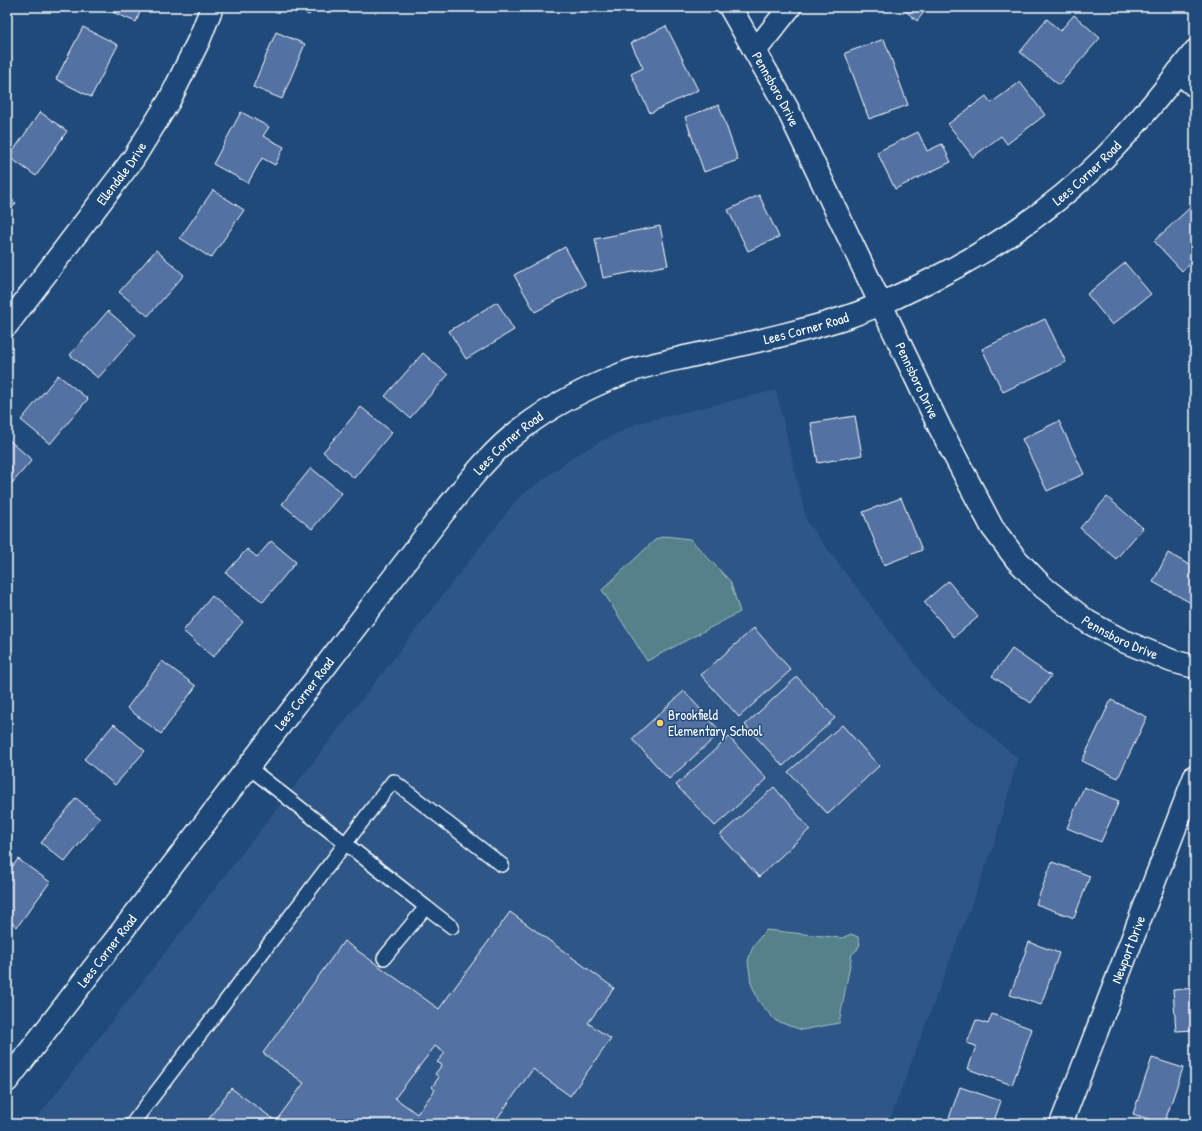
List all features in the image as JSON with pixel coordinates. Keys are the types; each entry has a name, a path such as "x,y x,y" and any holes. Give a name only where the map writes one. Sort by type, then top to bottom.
{"street":[{"name":"Ellendale Drive","path":"7,325 133,159 169,101 199,40 212,7"},
{"name":"Pennsboro Drive","path":"730,7 787,108 940,428 988,521 1016,559 1043,587 1088,622 1121,640 1172,661 1195,667"},
{"path":"755,51 790,7"},
{"name":"Lees Corner Road","path":"7,1081 247,766 443,513 479,468 522,428 572,396 625,373 652,365 757,341 850,316 908,293 965,263 1014,233 1060,198 1108,154 1142,118 1195,50"},
{"path":"1178,72 1195,86"},
{"name":"Newport Drive","path":"1061,1124 1195,776"}],"lane":[{"path":"247,766 452,927"},
{"path":"132,1124 393,781 502,865"},
{"path":"384,958 426,907"}],"shaded area":[{"name":"Brookfield Elementary School","path":"776,390 807,522 933,688 1018,758 994,845 888,1124 32,1124 518,498 573,457 638,423"}],"green space":[{"path":"665,536 690,539 730,581 740,612 647,661 602,590 656,539"},
{"path":"766,930 842,938 851,934 858,937 860,944 857,950 852,954 839,1023 802,1030 776,1021 759,1002 751,983 748,961 753,946"}],"building":[{"path":"100,7 142,7 136,22"},
{"path":"294,7 313,7 309,15"},
{"path":"901,7 928,7 917,21"},
{"path":"1074,15 1100,38 1059,85 1020,52 1047,19 1060,31"},
{"path":"666,26 698,90 650,113 631,74 643,68 631,43"},
{"path":"83,27 118,45 91,97 56,79"},
{"path":"276,32 305,44 282,99 253,87"},
{"path":"884,39 908,105 869,119 845,53"},
{"path":"1020,82 1045,115 1007,144 1001,136 973,157 948,124 986,96 991,103"},
{"path":"719,105 738,160 704,172 685,117"},
{"path":"40,112 67,131 36,176 9,157"},
{"path":"241,112 269,127 263,136 284,147 275,165 262,158 248,183 213,164"},
{"path":"918,132 927,151 942,144 951,162 895,189 877,152"},
{"path":"213,190 244,210 211,258 180,238"},
{"path":"759,195 779,237 748,251 728,210"},
{"path":"7,196 16,203 7,214"},
{"path":"1195,203 1195,260 1182,271 1154,241"},
{"path":"660,226 668,265 603,278 595,239"},
{"path":"565,247 586,285 535,312 514,275"},
{"path":"156,250 184,275 148,316 119,292"},
{"path":"1125,263 1151,294 1112,325 1087,294"},
{"path":"497,302 514,330 466,359 449,331"},
{"path":"108,311 136,335 98,378 70,355"},
{"path":"1045,319 1066,362 1003,392 982,349"},
{"path":"423,353 448,375 410,418 385,396"},
{"path":"58,375 88,399 50,444 21,420"},
{"path":"361,407 392,432 354,478 323,452"},
{"path":"855,416 862,455 818,463 811,423"},
{"path":"1059,421 1084,474 1047,491 1022,439"},
{"path":"9,440 32,460 7,489 7,442"},
{"path":"311,468 342,493 312,529 282,504"},
{"path":"1107,497 1143,528 1116,559 1080,528"},
{"path":"901,498 922,550 884,565 863,512"},
{"path":"271,541 296,562 263,602 226,573 247,549 257,557"},
{"path":"1168,553 1195,568 1195,596 1191,603 1153,582"},
{"path":"948,581 978,617 954,637 924,602"},
{"path":"212,596 243,622 213,657 183,631"},
{"path":"754,628 791,670 739,717 701,675"},
{"path":"1012,649 1051,676 1031,703 992,676"},
{"path":"162,661 196,686 161,734 127,708"},
{"path":"797,677 835,718 783,766 745,725"},
{"path":"684,691 721,732 669,779 632,739"},
{"path":"1111,700 1147,717 1118,778 1082,761"},
{"path":"114,724 145,751 115,785 84,759"},
{"path":"842,725 879,766 828,814 788,772"},
{"path":"729,737 767,779 715,826 676,785"},
{"path":"774,787 810,829 759,877 720,835"},
{"path":"1084,787 1119,801 1101,842 1067,828"},
{"path":"76,798 100,818 65,862 41,843"},
{"path":"18,859 50,882 17,927 7,919 7,874"},
{"path":"1052,862 1090,876 1074,918 1036,904"},
{"path":"510,912 614,988 588,1023 611,1039 570,1096 533,1069 493,1124 205,1124 231,1088 276,1121 304,1083 263,1053 344,941 439,1009","holes":["435,1046 445,1053 437,1062 442,1065 435,1074 439,1077 432,1087 435,1090 417,1114 395,1098"]},
{"path":"1029,942 1059,953 1041,1005 1010,995"},
{"path":"1195,988 1195,1030 1176,1031 1173,990"},
{"path":"992,1014 1032,1029 1012,1085 968,1069 976,1046 967,1043 976,1020 988,1024"},
{"path":"1152,1058 1183,1068 1164,1124 1133,1114"},
{"path":"960,1087 1001,1101 993,1124 947,1124"}],"place":[{"name":"Brookfield Elementary School","path":"660,723"}]}
